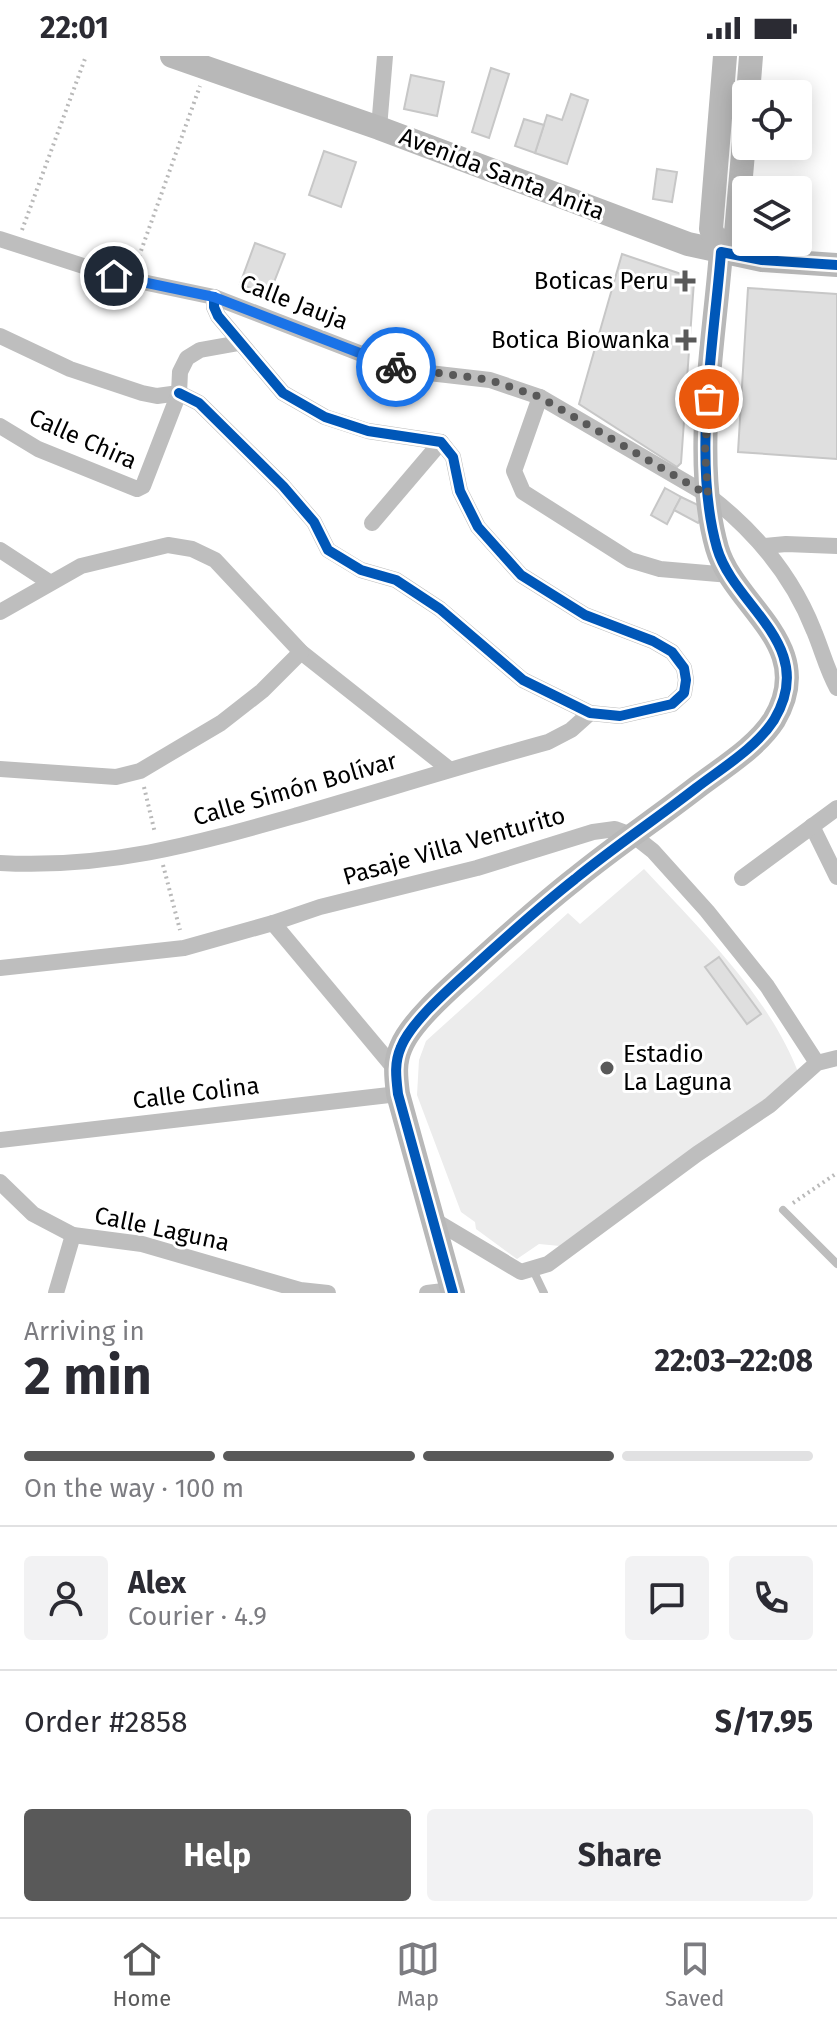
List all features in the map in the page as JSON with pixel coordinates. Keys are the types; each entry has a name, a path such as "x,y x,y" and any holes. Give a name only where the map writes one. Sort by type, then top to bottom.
{"street":[{"name":"Avenida Santa Anita","path":"172,56 379,128 688,244 762,260 837,265"},
{"path":"379,128 385,56"},
{"path":"427,1293 452,1291 398,1094 395,1069 402,1044 438,999 525,920 578,876 749,747 773,721 787,687 782,654 771,629 730,575 717,550 708,495 705,450 721,252 711,229 725,56"},
{"path":"749,80 751,56"},
{"path":"721,252 736,233 742,160"},
{"name":"Calle Jauja","path":"0,239 131,279 214,297 403,370 490,380 540,397 708,495 732,513 765,546 789,580 837,688"},
{"path":"0,336 70,369 142,393 157,396 179,393 199,403 283,486 314,522 328,550 361,570 396,580 440,609 523,680 590,713 620,716 672,704 684,693 684,668 672,652 653,641 585,615 521,575 478,527 460,491 453,457 441,442 368,431 325,417 283,393 218,316 214,297"},
{"path":"179,393 180,372 187,358 200,350 239,343"},
{"name":"Calle Chira","path":"0,426 38,449 137,489 143,486 179,393"},
{"path":"540,397 514,471 523,492 630,560 660,569 730,575"},
{"path":"372,523 441,442"},
{"path":"0,612 81,566 168,545 192,549 215,560 301,652 449,769"},
{"path":"765,546 837,546"},
{"path":"0,550 49,582"},
{"path":"0,769 116,777 140,771 221,723 262,691 301,652"},
{"name":"Calle Simón Bolívar","path":"0,863 49,865 106,861 159,852 548,742 571,730 590,713"},
{"path":"742,878 837,808"},
{"path":"812,826 837,877"},
{"name":"Pasaje Villa Venturito","path":"0,968 184,948 320,907 477,868 593,832 615,829 634,836"},
{"path":"634,836 653,851 707,911 767,986 817,1063"},
{"path":"273,923 395,1069"},
{"path":"434,1220 521,1272 548,1264 697,1154 770,1105 817,1063 837,1058"},
{"name":"Calle Colina","path":"0,1140 398,1094"},
{"name":"Calle Laguna","path":"0,1182 33,1214 73,1235 142,1244 300,1290 328,1293"},
{"path":"56,1293 73,1235"}],"lane":[{"path":"783,1210 837,1264"},
{"path":"533,1270 544,1293"}],"path":[{"path":"17,245 86,56"},
{"path":"131,279 207,68"},
{"path":"783,1210 837,1173"}],"shaded area":[{"name":"Estadio La Laguna","path":"644,869 751,990 769,1016 798,1072 792,1080 560,1246 539,1244 517,1259 476,1229 475,1222 461,1212 417,1095 419,1060 426,1041 568,913 580,924"}],"building":[{"path":"491,68 509,74 489,138 472,132"},
{"path":"411,75 444,82 437,116 404,109"},
{"path":"571,94 588,100 567,164 535,153 547,115 562,120"},
{"path":"524,119 544,125 535,153 515,146"},
{"path":"324,151 356,162 341,207 309,195"},
{"path":"657,169 677,172 672,202 653,199"},
{"path":"255,243 285,254 269,295 240,284"},
{"path":"622,254 694,281 681,463 677,467 579,404"},
{"path":"748,288 837,294 837,459 738,452"},
{"path":"665,488 681,497 667,524 651,515"},
{"path":"681,497 698,505 703,514 698,523 674,510"},
{"path":"719,957 761,1014 747,1024 705,967"}],"cycle path":[{"path":"453,1293 398,1094 396,1070 399,1053 406,1037 431,1006 508,935 590,867 738,757 758,740 774,720 785,693 786,670 780,648 726,569 717,548 710,514 705,440 721,252 762,260 837,265"},
{"path":"179,393 199,403 283,486 314,522 328,550 361,570 396,580 440,609 523,680 590,713 620,716 672,704 684,693 684,668 672,652 653,641 585,615 521,575 478,527 460,491 453,457 441,442 368,431 325,417 283,393 218,316 214,297"}],"way so far":[{"path":"396,367 490,380 540,397 708,495 705,450 709,399"}],"place":[{"name":"Boticas Peru","path":"685,281"},
{"name":"Botica Biowanka","path":"686,340"},
{"name":"Estadio La Laguna","path":"607,1068"}],"route":[{"path":"114,276 214,297 396,367"}]}
